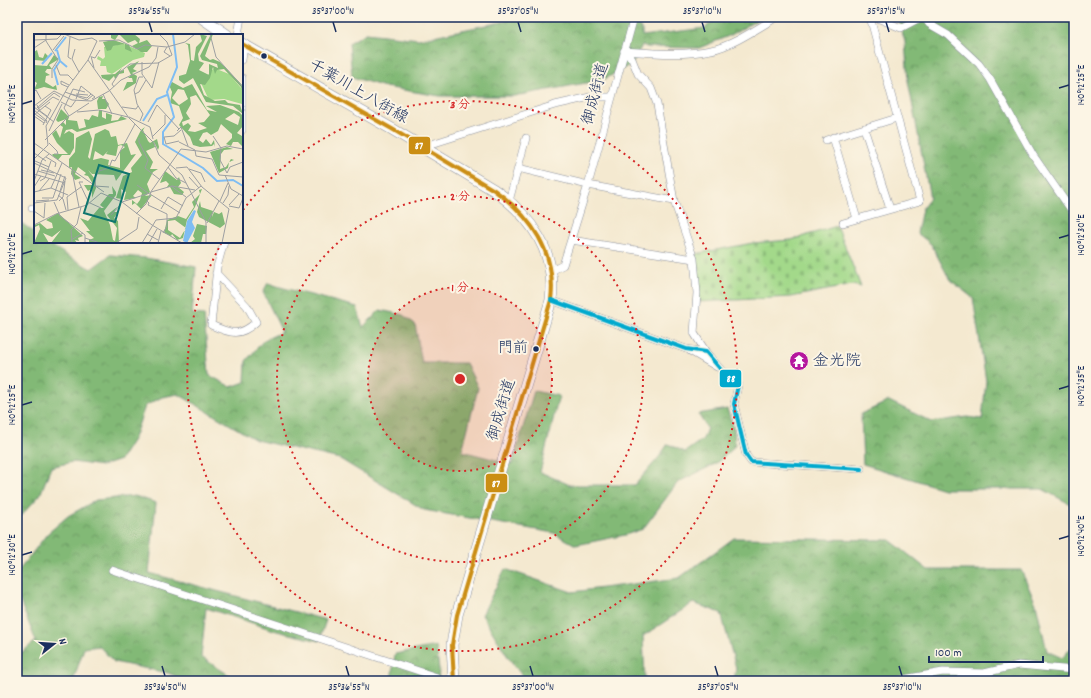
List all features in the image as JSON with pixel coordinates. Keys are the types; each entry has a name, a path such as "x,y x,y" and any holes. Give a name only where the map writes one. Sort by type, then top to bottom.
{"main road":[{"path":"201,17 226,34"},
{"name":"千葉川上八街線","path":"243,45 422,147 494,190 509,201 534,229 543,244 551,271"},
{"name":"御成街道","path":"454,681 452,646 457,615 551,300 551,271"}],"street":[{"path":"238,34 241,17"},
{"name":"御成街道","path":"551,271 563,265 588,185 634,17"},
{"path":"624,51 656,53 710,50 749,33 777,17"},
{"path":"843,223 920,201 870,17"},
{"path":"875,17 901,28 924,17 929,24 948,35 979,64 990,79 1033,155 1074,214"},
{"path":"624,51 632,59 638,74 651,88 658,104 674,201 694,259 697,293 694,333 706,352 722,371 738,385 734,404 748,459 751,462 861,468"},
{"path":"422,147 555,105 590,98 612,97"},
{"path":"826,140 897,118"},
{"path":"864,128 890,209"},
{"path":"833,137 857,219"},
{"path":"509,201 526,138"},
{"path":"518,168 588,185 674,201"},
{"path":"571,240 694,259"},
{"path":"216,273 247,306 256,322 248,330 231,333 211,325 216,273 224,243"},
{"path":"551,300 686,349 706,352"},
{"path":"686,349 722,371"},
{"path":"112,570 437,677 436,681"},
{"path":"892,681 938,673 984,673 1019,664 1074,670"}],"green space":[{"path":"514,17 633,17 642,30 642,36 705,28 719,17 762,17 731,35 699,48 647,47 642,45 633,63 603,80 514,96 440,96 385,87 352,77 349,43 366,33 419,39 506,21"},
{"path":"898,17 1074,17 1074,506 1042,489 944,489 863,464 861,414 889,401 932,422 967,417 982,419 986,381 973,298 950,280 931,244 917,233 922,209 930,198 908,81 905,42"},
{"path":"17,220 34,232 34,243 48,243 91,269 110,255 146,258 196,267 192,314 204,315 209,375 231,387 245,382 246,361 264,340 282,332 263,292 268,283 357,307 363,327 380,310 403,315 415,324 422,363 466,363 478,388 462,451 512,464 534,391 559,396 540,472 570,485 635,485 668,444 685,452 703,439 707,428 698,414 727,409 734,429 735,444 732,449 715,464 678,482 643,529 625,535 576,545 554,533 424,510 340,459 256,440 178,394 162,397 145,406 134,438 120,460 102,466 72,462 51,467 40,495 17,520"},
{"path":"837,226 861,287 852,285 791,297 698,302 695,254 753,243 791,240"},
{"path":"135,496 156,503 149,573 326,620 319,641 277,631 206,608 201,657 232,677 233,681 188,681 168,673 114,662 99,646 84,648 73,681 17,681 17,656 36,641 17,594 17,573 47,534 68,516 96,500"},
{"path":"734,538 890,540 928,570 1021,570 1036,604 1047,651 1062,658 1074,645 1074,681 734,681 736,668 721,613 693,603 643,636 645,681 526,681 508,657 482,615 505,569 572,592 679,578"},
{"path":"436,646 439,669 438,681 391,681 395,654"}],"transit line":[{"name":"87","path":"243,45 392,129 494,190 507,200 530,224 539,237 545,251 550,267 552,283 551,300 457,615 452,645 454,681"},
{"name":"88","path":"551,300 686,349 706,352 722,371 738,385 734,404 746,455 751,462 861,469"}],"place":[{"name":"門前","path":"536,349"},
{"name":"金光院","path":"799,361"}]}
